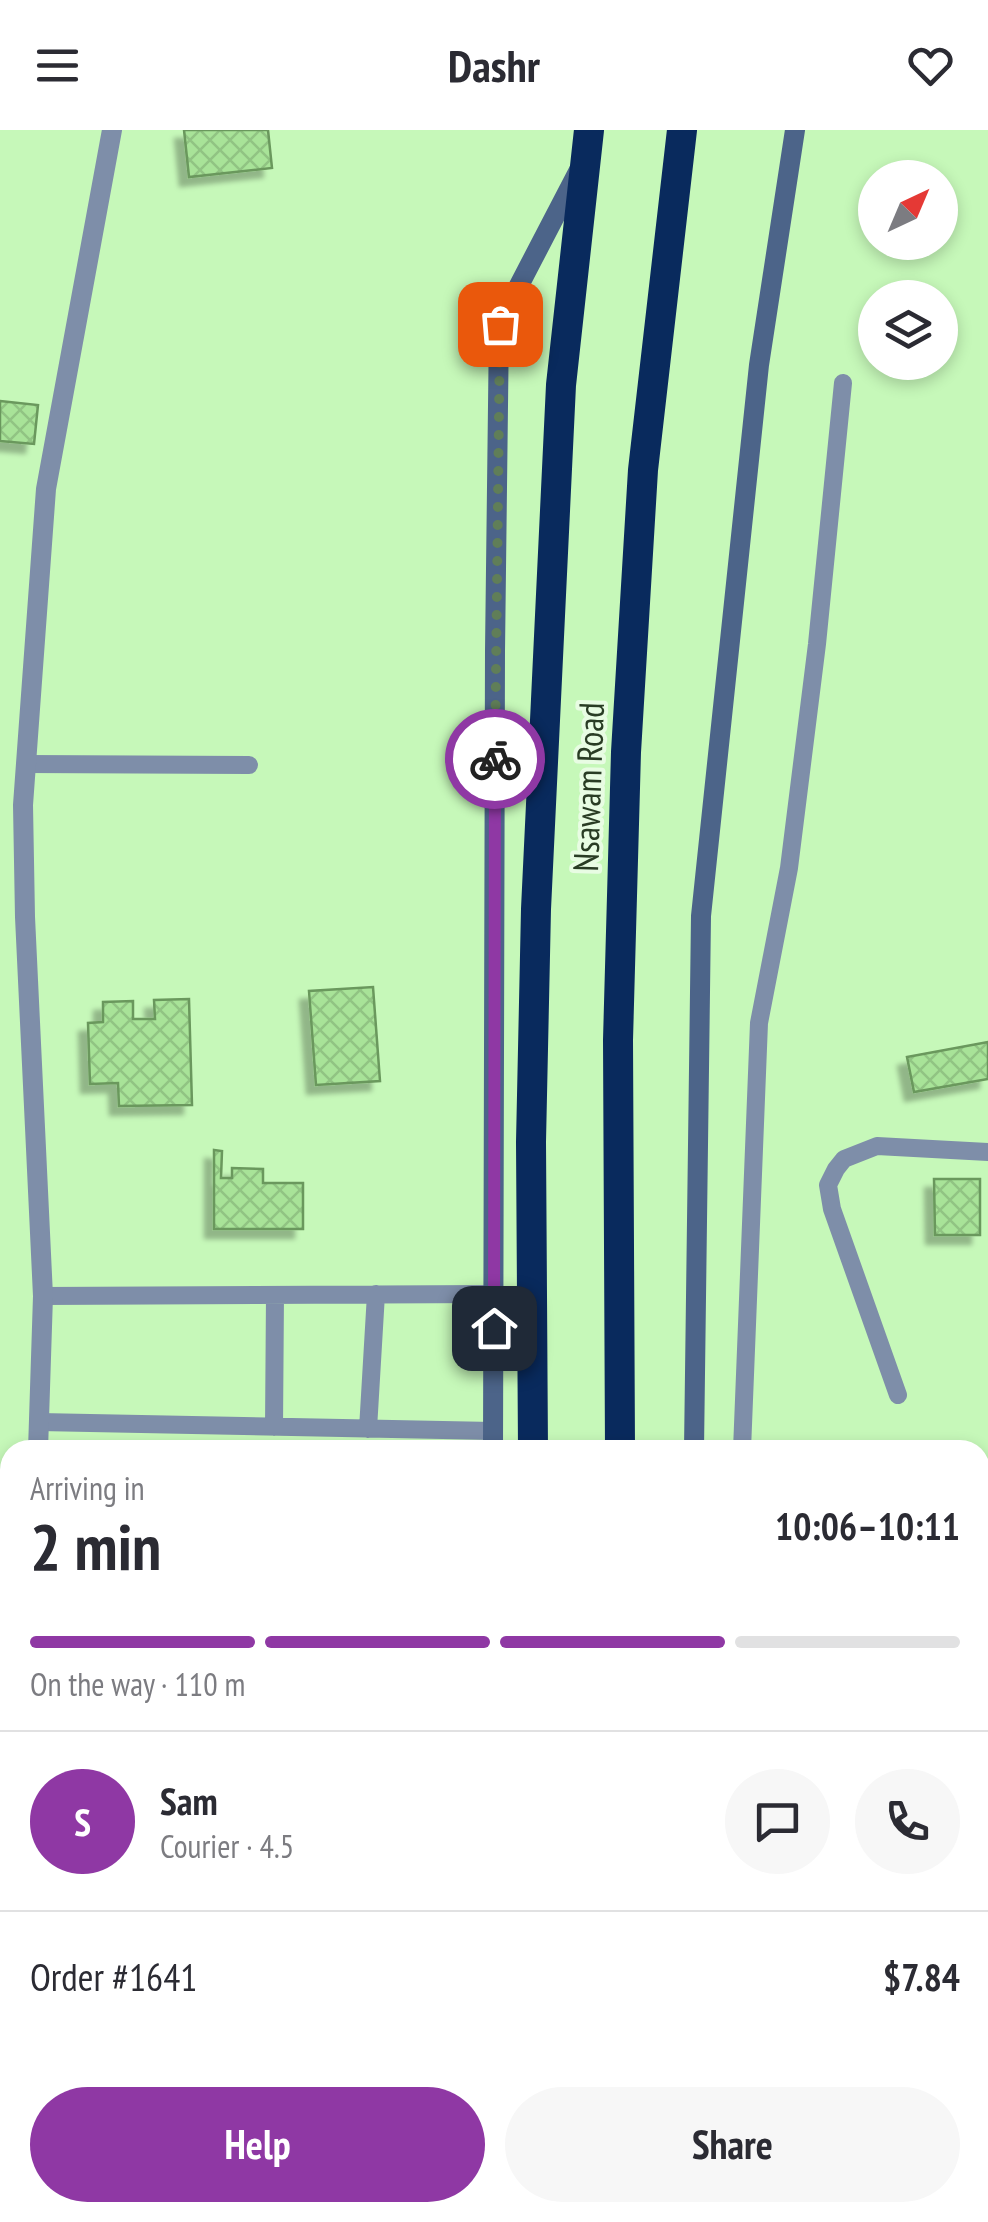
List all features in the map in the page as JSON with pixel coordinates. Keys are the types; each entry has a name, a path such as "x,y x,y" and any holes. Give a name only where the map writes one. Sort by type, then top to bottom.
{"highway":[{"name":"Nsawam Road","path":"620,1440 618,1040 626,752 643,470 682,130"},
{"name":"Nsawam Road","path":"533,1440 531,1142 536,909 561,385 586,145"}],"main road":[{"path":"694,1440 701,916 759,365 795,130"},
{"path":"493,1440 500,324 586,145"}],"street":[{"path":"38,1440 43,1296 23,805 46,489 112,130"}],"lane":[{"path":"742,1440 759,1022 789,868 844,382"},
{"path":"26,764 248,765"},
{"path":"898,1395 832,1209 828,1185 844,1159 876,1146 988,1152"},
{"path":"368,1429 376,1294"},
{"path":"43,1296 494,1294"},
{"path":"274,1427 275,1295"},
{"path":"39,1422 368,1429 483,1440"}],"building":[{"path":"184,130 268,130 272,168 189,177"},
{"path":"0,401 38,405 34,444 0,441"},
{"path":"373,987 380,1081 316,1085 309,991"},
{"path":"189,999 192,1105 119,1106 118,1083 90,1084 88,1023 103,1022 103,1002 133,1001 133,1019 155,1019 154,1000"},
{"path":"988,1042 988,1079 914,1092 907,1057"},
{"path":"214,1150 222,1151 221,1178 232,1178 232,1168 263,1169 263,1183 303,1183 303,1229 214,1229"},
{"path":"934,1179 980,1179 980,1235 935,1235"}],"way so far":[{"path":"495,759 500,324"}],"route":[{"path":"494,1328 495,759"}]}
